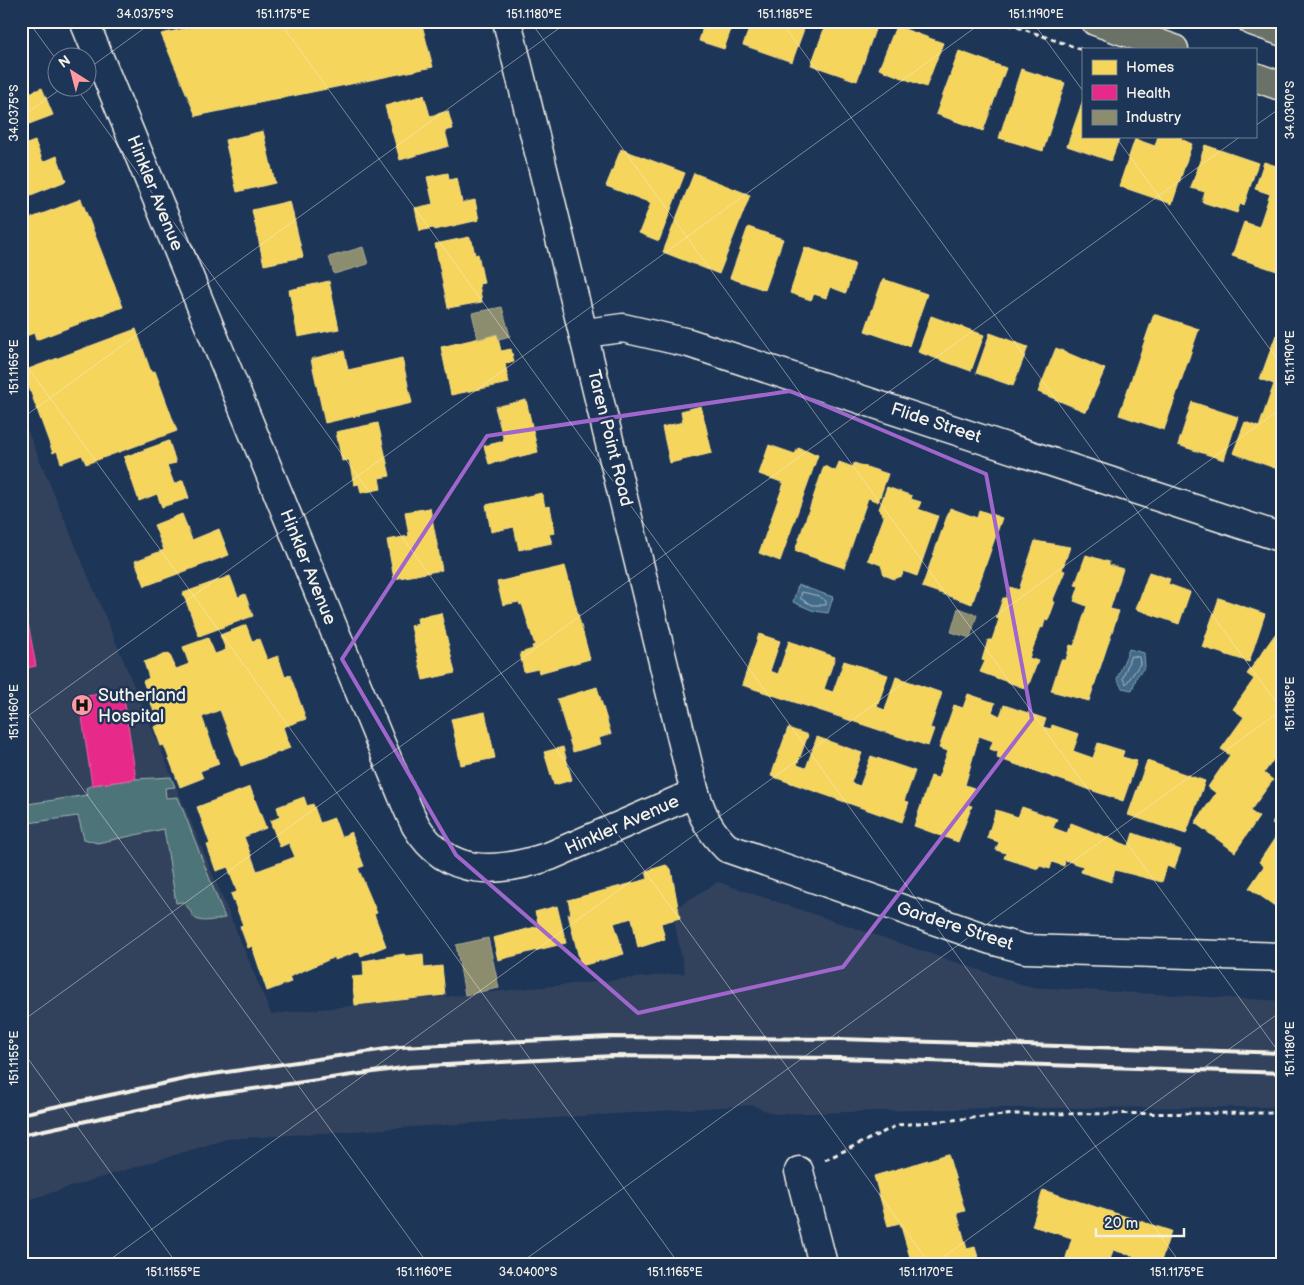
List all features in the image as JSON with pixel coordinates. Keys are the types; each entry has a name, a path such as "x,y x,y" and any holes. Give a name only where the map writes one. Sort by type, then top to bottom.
{"main road":[{"path":"1095,21 1171,48"},
{"path":"1252,21 1283,32"},
{"path":"1256,77 1283,87"}],"street":[{"name":"Hinkler Avenue","path":"84,21 416,826 432,846 449,861 473,867 498,868 526,864 550,856 695,793"},
{"name":"Taren Point Road","path":"507,21 695,793 708,827 727,848"},
{"name":"Flide Street","path":"584,333 623,328 689,343 1283,538"},
{"name":"Gardere Street","path":"727,848 991,940 1025,949 1283,957"},
{"path":"799,1171 824,1264"}],"path":[{"path":"1000,21 1082,50"},
{"path":"799,1171 853,1149 898,1125 1015,1114 1283,1113"}],"highlighted area":[{"path":"790,391 986,474 1032,719 843,967 638,1013 456,855 342,659 487,436"}],"shaded area":[{"path":"21,415 271,1014 685,973 672,910 718,882 1029,987 1283,1001 1283,1107 989,1108 774,1114 752,1105 227,1139 21,1202"}],"green space":[{"path":"171,777 175,787 165,788 166,798 178,797 225,918 208,921 199,920 193,916 183,902 176,903 164,829 97,843 84,839 78,816 21,824 21,805 87,795 86,788 92,785 136,779"}],"water":[{"path":"798,585 833,597 828,613 814,611 793,602"},
{"path":"1129,649 1144,653 1145,667 1137,676 1132,690 1122,688 1117,679"}],"building: Homes":[{"path":"220,21 421,21 433,67 196,116 161,34"},
{"path":"685,21 734,21 724,49 699,41 703,27"},
{"path":"752,21 807,21 792,62 743,45"},
{"path":"827,21 878,21 857,81 811,65"},
{"path":"896,26 943,43 926,87 879,69"},
{"path":"959,51 1006,68 983,131 936,114"},
{"path":"1021,69 1065,83 1043,151 999,138"},
{"path":"42,88 53,115 21,127 21,96"},
{"path":"424,95 430,116 448,111 453,129 445,131 449,146 400,160 385,106"},
{"path":"1082,103 1082,138 1119,138 1111,161 1067,146"},
{"path":"263,131 275,183 237,192 225,140"},
{"path":"1157,138 1181,138 1192,144 1172,204 1119,186 1135,139 1155,146"},
{"path":"35,141 43,162 57,156 66,181 21,199 21,146"},
{"path":"1205,145 1258,163 1244,205 1240,204 1237,213 1202,202 1205,192 1191,188"},
{"path":"621,149 685,173 659,241 639,233 651,203 606,186"},
{"path":"1264,162 1283,168 1283,273 1232,256 1244,222 1259,227 1270,194 1255,189"},
{"path":"448,173 449,180 457,178 462,203 475,200 479,220 435,230 433,228 420,231 415,208 433,204 427,177"},
{"path":"694,173 750,195 719,274 663,252"},
{"path":"81,199 123,307 36,340 34,333 21,338 21,222"},
{"path":"290,201 303,257 264,265 252,210"},
{"path":"748,227 783,239 765,290 730,278"},
{"path":"469,237 472,241 475,255 478,254 484,283 479,284 482,302 448,308 435,244"},
{"path":"805,247 855,264 846,293 830,287 826,298 814,294 811,300 790,293"},
{"path":"883,279 927,294 909,346 865,331"},
{"path":"329,281 339,329 298,337 289,290"},
{"path":"1154,314 1199,329 1164,430 1119,415"},
{"path":"931,316 984,335 971,371 918,352"},
{"path":"136,329 151,372 155,371 177,431 86,464 82,455 61,463 57,451 53,453 23,371"},
{"path":"990,333 1028,347 1013,386 976,373"},
{"path":"497,334 501,351 511,349 514,362 505,364 509,383 451,395 441,347"},
{"path":"1276,335 1283,337 1283,471 1233,453 1245,422 1259,427 1274,384 1260,379"},
{"path":"1056,348 1105,369 1086,412 1038,392"},
{"path":"344,351 348,370 402,358 412,403 325,423 311,359"},
{"path":"526,400 538,452 489,464 484,446 504,441 495,407"},
{"path":"1192,402 1238,417 1224,460 1178,445"},
{"path":"701,406 712,453 670,463 662,427 683,422 681,411"},
{"path":"378,423 390,476 379,478 381,489 361,493 359,484 354,485 349,460 342,461 336,432"},
{"path":"169,441 176,463 167,465 174,484 183,480 189,498 162,507 157,494 139,501 124,457"},
{"path":"769,445 795,454 798,448 818,455 780,561 759,553 784,483 759,474"},
{"path":"839,462 853,467 854,463 888,474 878,502 868,498 844,568 795,551 824,466 836,471"},
{"path":"887,487 912,496 911,499 921,502 918,509 938,516 917,576 903,571 902,576 894,579 884,575 881,565 868,560 884,517 879,509"},
{"path":"542,493 545,507 550,506 555,533 549,534 552,543 519,550 514,527 491,532 486,505"},
{"path":"430,508 442,570 394,579 387,540 409,536 405,512"},
{"path":"950,508 977,518 979,510 1002,518 972,604 922,587"},
{"path":"182,514 192,540 219,529 229,555 145,586 135,561 164,550 154,525"},
{"path":"1035,541 1070,547 1062,570 1065,571 1052,602 1055,602 1048,621 1045,620 1043,628 1041,627 1029,658 1038,661 1027,689 980,672 985,661 982,660 988,640 992,640 999,619 996,618 1003,598 1006,598 1010,587 1019,590"},
{"path":"1086,555 1109,562 1109,565 1123,569 1110,609 1119,611 1089,701 1051,691 1061,660 1066,660 1070,645 1074,646 1087,606 1074,601 1079,586 1075,585"},
{"path":"565,566 590,659 539,673 538,669 524,672 520,653 533,649 532,646 535,645 522,604 520,605 519,602 503,605 497,582"},
{"path":"1149,572 1170,579 1168,584 1190,592 1179,624 1136,609"},
{"path":"230,576 238,597 245,594 253,616 199,636 183,593"},
{"path":"1219,598 1265,614 1249,662 1202,647"},
{"path":"441,613 455,673 423,680 411,626 418,624 417,618"},
{"path":"1283,623 1283,725 1276,734 1283,739 1283,746 1264,773 1273,780 1250,811 1259,817 1235,852 1195,823 1216,793 1208,787 1230,755 1221,749 1244,717 1233,709 1254,679 1247,674"},
{"path":"246,625 252,641 259,639 267,660 278,656 285,677 290,675 306,719 283,727 290,748 241,766 220,710 202,717 219,764 200,771 203,778 180,787 164,745 161,746 154,727 159,725 143,681 149,678 144,662 169,653 176,669 189,664 183,647 208,638 215,654 226,650 220,635"},
{"path":"759,634 780,641 770,671 778,674 789,641 835,657 824,689 833,692 844,661 888,675 877,707 885,710 896,677 942,693 930,728 934,729 928,746 742,685"},
{"path":"597,687 611,734 599,738 601,744 573,752 557,699"},
{"path":"968,694 995,703 992,712 1000,716 1004,705 1046,719 1043,727 1051,729 1052,725 1079,734 1073,751 1093,758 1098,743 1124,751 1122,757 1137,761 1123,801 997,758 998,752 990,749 993,741 979,736 965,785 974,788 968,805 972,806 958,842 914,826 931,776 938,778 948,751 939,748 954,705 963,708"},
{"path":"485,712 495,758 461,765 451,719"},
{"path":"788,728 808,735 797,765 806,768 817,737 862,753 851,783 860,786 871,756 915,771 904,801 909,802 902,822 771,776"},
{"path":"563,747 572,780 554,785 544,752"},
{"path":"1147,761 1205,781 1186,834 1128,815"},
{"path":"250,787 266,828 244,837 257,871 295,857 289,843 280,847 270,821 280,817 277,807 304,797 307,806 313,804 320,823 334,818 341,837 351,832 364,866 358,868 377,913 374,914 386,946 361,956 359,951 335,960 335,957 289,977 291,982 267,991 252,946 248,948 240,926 243,925 231,894 237,892 228,867 216,871 207,845 210,844 197,807"},
{"path":"1022,807 1057,819 1053,828 1067,833 1071,823 1129,846 1133,833 1181,850 1174,869 1167,866 1162,882 1115,870 1111,882 1081,872 1083,866 1065,860 1064,866 1052,862 1050,869 1040,866 1038,869 1004,858 1006,853 996,850 999,842 987,838 996,810 1018,817"},
{"path":"1283,807 1283,895 1275,906 1249,888 1264,866 1259,862 1281,829 1272,823"},
{"path":"666,865 671,869 680,918 661,923 665,939 638,948 632,918 614,923 624,954 581,966 568,914 571,914 568,900 648,879 646,871"},
{"path":"557,906 566,943 498,960 493,938 539,926 535,912"},
{"path":"404,954 406,956 423,954 424,968 442,966 445,995 355,1005 352,977 364,976 363,961"},
{"path":"948,1154 965,1211 957,1213 967,1249 975,1247 980,1264 912,1264 900,1223 888,1226 874,1176"},
{"path":"1043,1190 1171,1231 1160,1264 1113,1250 1109,1264 1064,1264 1072,1238 1032,1226"}],"building: Health":[{"path":"21,601 24,601 36,666 21,669"},
{"path":"123,691 136,779 92,785 79,697"}],"building: Industry":[{"path":"363,247 368,264 334,274 329,257"},
{"path":"502,307 510,336 499,339 497,334 478,339 472,313"},
{"path":"958,608 977,615 970,638 951,632"},
{"path":"488,938 499,988 465,995 456,945"}],"railway":[{"path":"21,1114 199,1076 400,1047 609,1037 839,1039 1283,1053"},
{"path":"21,1135 203,1096 409,1067 613,1056 840,1058 1283,1073"}],"place":[{"name":"Sutherland Hospital","path":"82,705"}]}
